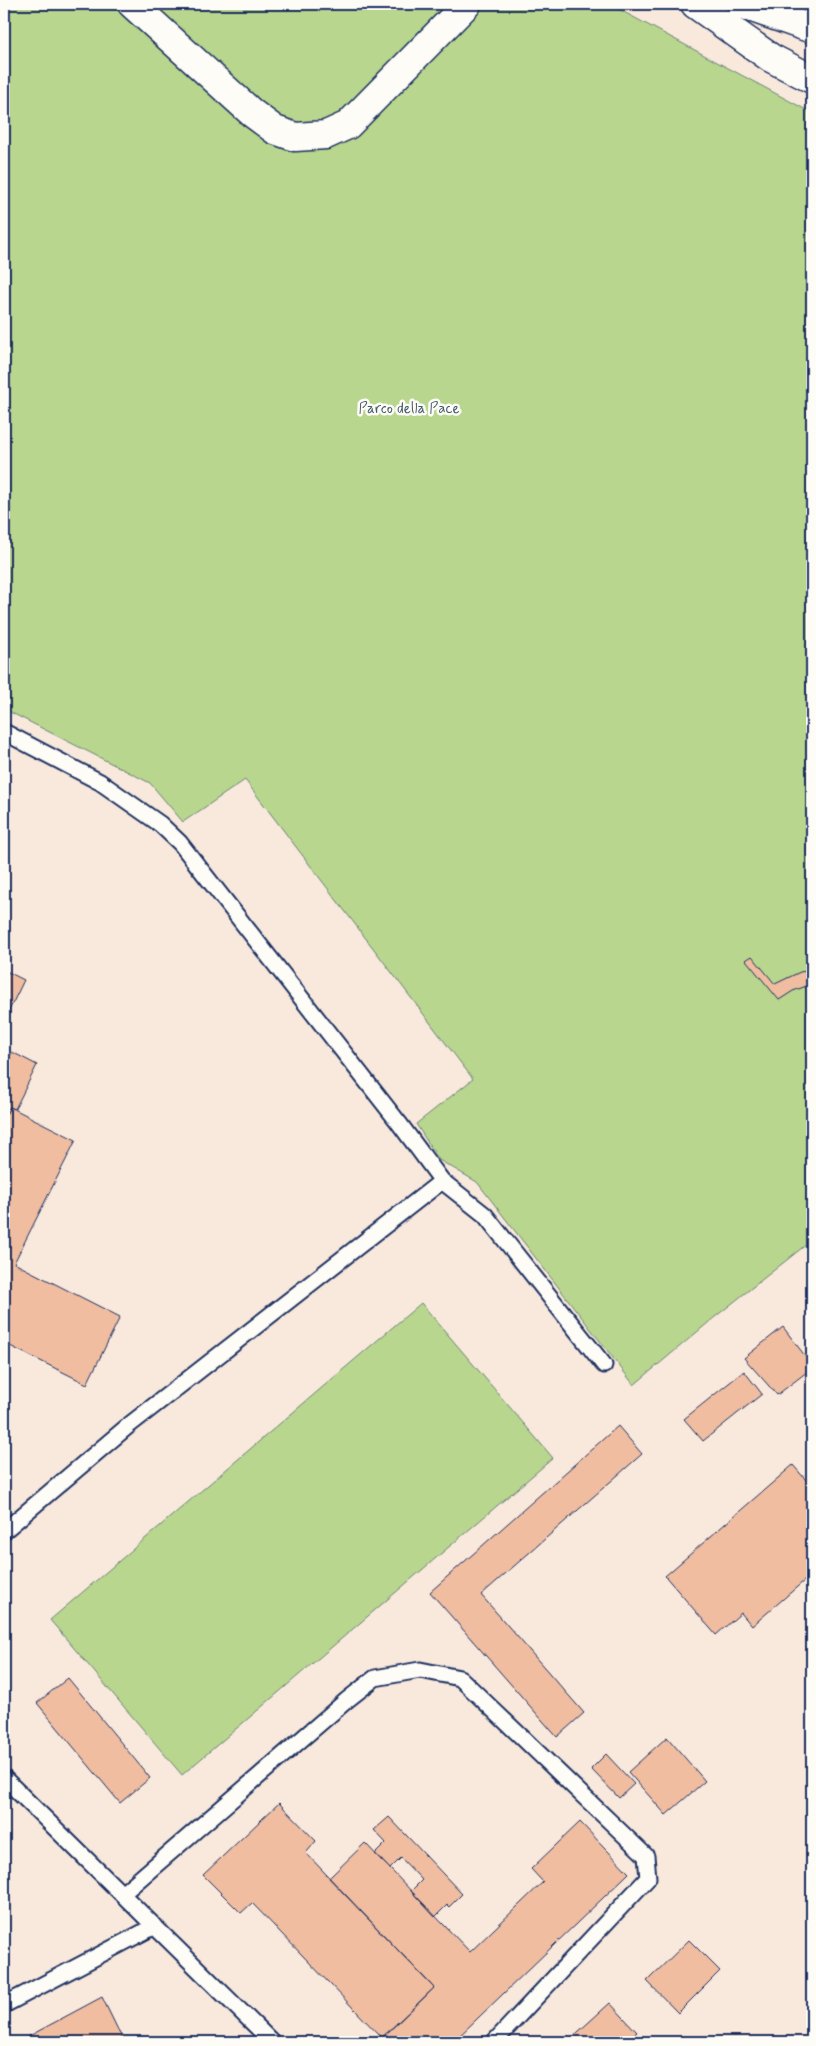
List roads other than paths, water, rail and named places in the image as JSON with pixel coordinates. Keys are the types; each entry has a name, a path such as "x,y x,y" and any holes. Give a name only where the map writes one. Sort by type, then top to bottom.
{"street":[{"path":"132,4 252,113 275,130 296,137 326,135 348,125 467,4"},
{"path":"695,4 770,58 812,79"},
{"path":"741,4 812,29"}],"lane":[{"path":"4,732 100,782 160,824 180,843 399,1123 442,1181 484,1215 604,1365"},
{"path":"4,1531 128,1426 442,1181"},
{"path":"122,1894 375,1678 420,1670 460,1678 646,1856 648,1878 494,2042"},
{"path":"4,1778 272,2042"},
{"path":"4,2005 155,1926"}],"park label":[{"name":"Parco della Pace","path":"409,408"}]}
